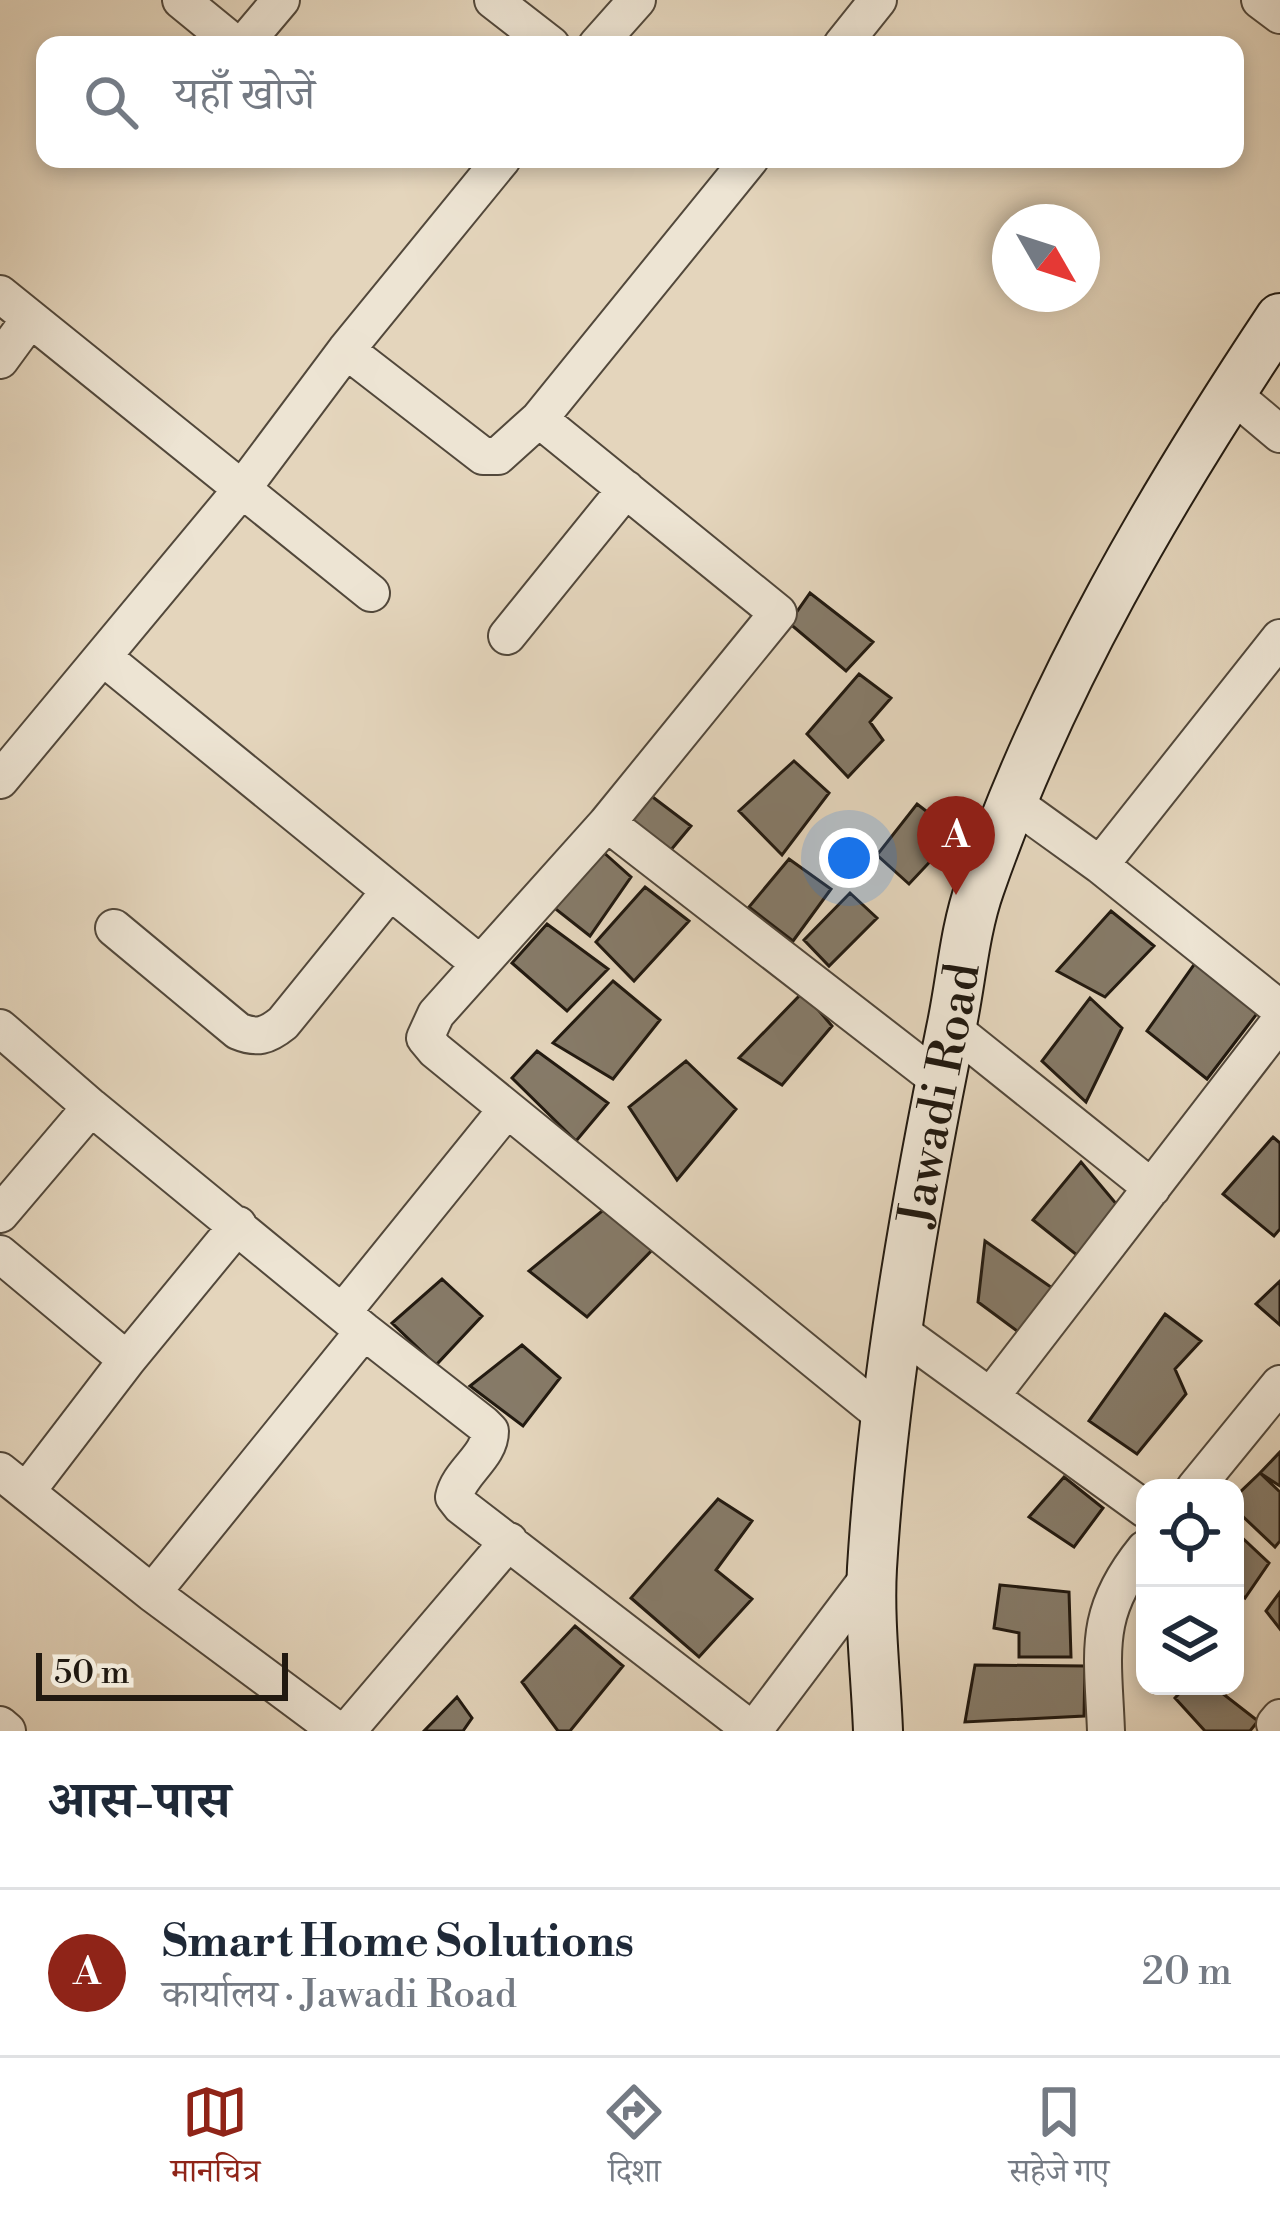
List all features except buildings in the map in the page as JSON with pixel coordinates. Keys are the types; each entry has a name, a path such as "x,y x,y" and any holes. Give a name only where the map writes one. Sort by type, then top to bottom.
{"street":[{"path":"181,0 228,36"},
{"path":"248,36 281,0"},
{"path":"493,0 539,36"},
{"path":"605,36 637,0"},
{"path":"849,36 878,0"},
{"path":"1260,0 1280,15"},
{"path":"0,780 242,489 346,350 495,168"},
{"path":"346,350 483,456 498,456 539,419 743,168"},
{"path":"0,294 371,593"},
{"name":"Jawadi Road","path":"878,1731 872,1573 886,1417 940,1081 979,889 1054,709 1105,610 1230,392 1280,318"},
{"path":"0,360 31,319"},
{"path":"1230,392 1280,434"},
{"path":"539,419 778,613 607,823 436,1014 425,1037 435,1050 886,1417"},
{"path":"507,636 626,489"},
{"path":"1100,866 1280,638"},
{"path":"104,657 480,964"},
{"path":"991,1396 1152,1187 1279,1008 1014,802"},
{"path":"607,823 940,1081"},
{"path":"114,928 238,1030 253,1037 269,1034 283,1023 390,892"},
{"path":"0,1028 490,1431 490,1442 455,1487 454,1497 753,1731 872,1573"},
{"path":"952,1028 1152,1187"},
{"path":"0,1214 91,1107"},
{"path":"152,1593 508,1109"},
{"path":"238,1225 128,1360 13,1481 152,1593 338,1731"},
{"path":"0,1254 128,1360"},
{"path":"898,1330 1136,1502"},
{"path":"1203,1479 1278,1392"},
{"path":"347,1731 509,1541"},
{"path":"1106,1731 1106,1616 1115,1592 1136,1562"},
{"path":"0,1725 7,1731"}],"place":[{"name":"Smart Home Solutions","path":"956,895"}]}
